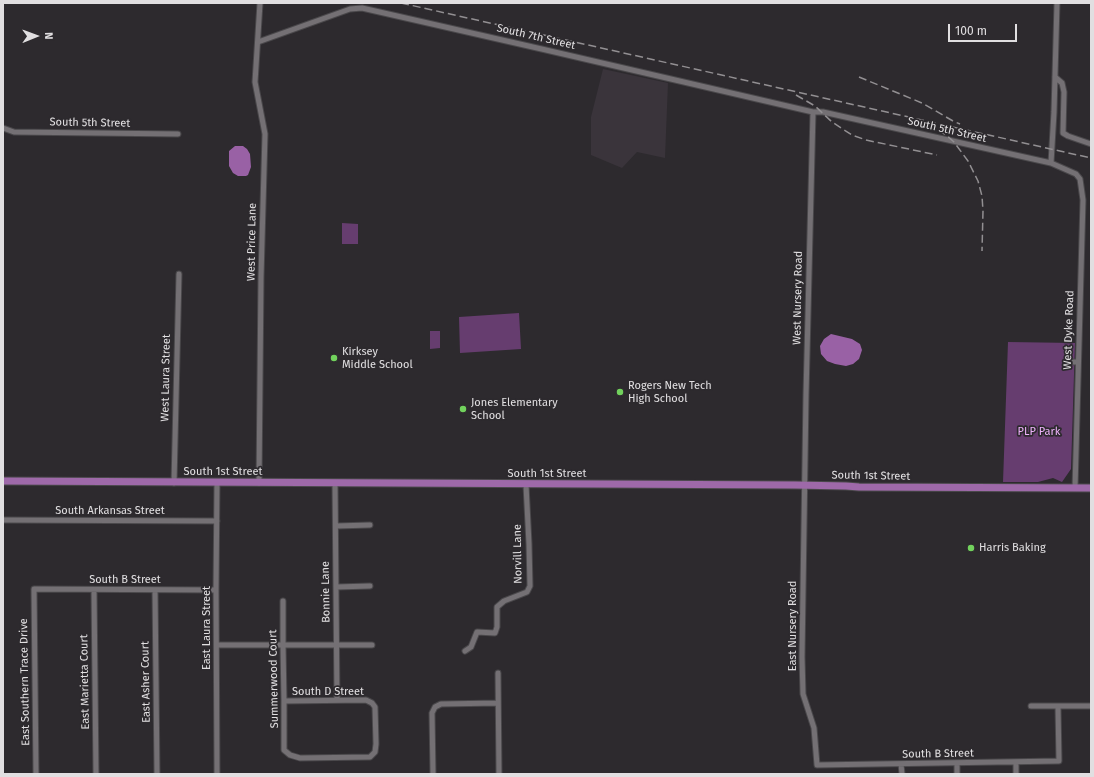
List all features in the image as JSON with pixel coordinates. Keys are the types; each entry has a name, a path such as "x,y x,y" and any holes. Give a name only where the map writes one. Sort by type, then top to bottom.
{"main road":[{"name":"South 1st Street","path":"3,481 1091,488"}],"street":[{"name":"West Price Lane","path":"259,483 261,289 265,134 255,82 260,3"},
{"path":"1051,163 1057,3"},
{"name":"South 7th Street","path":"258,42 350,9 362,8 813,112"},
{"path":"1055,77 1062,83 1064,92 1063,133 1091,144"},
{"name":"South 5th Street","path":"813,112 823,112 1051,163 1076,174"},
{"name":"West Nursery Road","path":"805,485 813,112"},
{"name":"South 5th Street","path":"3,128 14,132 178,134"},
{"name":"West Dyke Road","path":"1075,488 1083,200 1080,179 1076,174"},
{"name":"West Laura Street","path":"174,483 179,274"},
{"path":"1067,362 1078,362"},
{"name":"East Laura Street","path":"217,483 217,774"},
{"name":"Bonnie Lane","path":"335,484 337,700"},
{"name":"Norvill Lane","path":"465,651 471,647 477,632 495,633 498,627 497,607 504,601 527,592 530,586 526,485"},
{"name":"East Nursery Road","path":"805,485 803,553 803,694 814,728 817,765"},
{"name":"South Arkansas Street","path":"3,520 217,521"},
{"path":"336,526 370,525"},
{"path":"336,587 370,586"},
{"name":"South B Street","path":"34,589 216,590"},
{"name":"East Southern Trace Drive","path":"34,589 36,774"},
{"name":"East Marietta Court","path":"94,590 96,774"},
{"name":"East Asher Court","path":"155,590 157,774"},
{"name":"Summerwood Court","path":"283,601 284,750 300,758 370,757 375,752"},
{"path":"217,646 372,645"},
{"path":"498,673 499,774"},
{"name":"South D Street","path":"284,702 337,700 366,700 372,702 375,707 375,752"},
{"path":"433,774 432,713 435,707 441,704 498,703"},
{"path":"1031,706 1091,706"},
{"name":"South B Street","path":"817,765 1059,761 1058,706"},
{"path":"1016,762 1016,774"},
{"path":"956,763 957,774"},
{"path":"901,764 902,774"}],"shaded area":[{"path":"603,69 668,83 665,158 637,152 622,168 591,155 591,117"},
{"path":"235,146 243,146 250,154 251,167 248,175 246,176 238,176 233,173 229,166 229,151"},
{"path":"831,334 852,339 860,344 862,350 859,359 853,364 846,366 827,361 821,354 820,346 824,339"}],"green space":[{"path":"342,223 358,224 358,244 342,244"},
{"path":"519,313 521,349 460,353 459,317"},
{"path":"430,331 440,331 440,348 430,349"},
{"name":"PLP Park","path":"1008,342 1075,343 1071,469 1062,482 1053,478 1038,482 1003,482"}],"railway":[{"path":"401,3 1091,158"},
{"path":"859,77 922,103 960,124"},
{"path":"796,95 815,106 832,122 852,135 866,140 937,155"},
{"path":"928,124 946,135 954,142 968,161 978,181 982,196 983,211 982,251"}],"place":[{"name":"Kirksey Middle School","path":"334,358"},
{"name":"Rogers New Tech High School","path":"620,392"},
{"name":"Jones Elementary School","path":"463,409"},
{"name":"Harris Baking","path":"971,548"}]}
